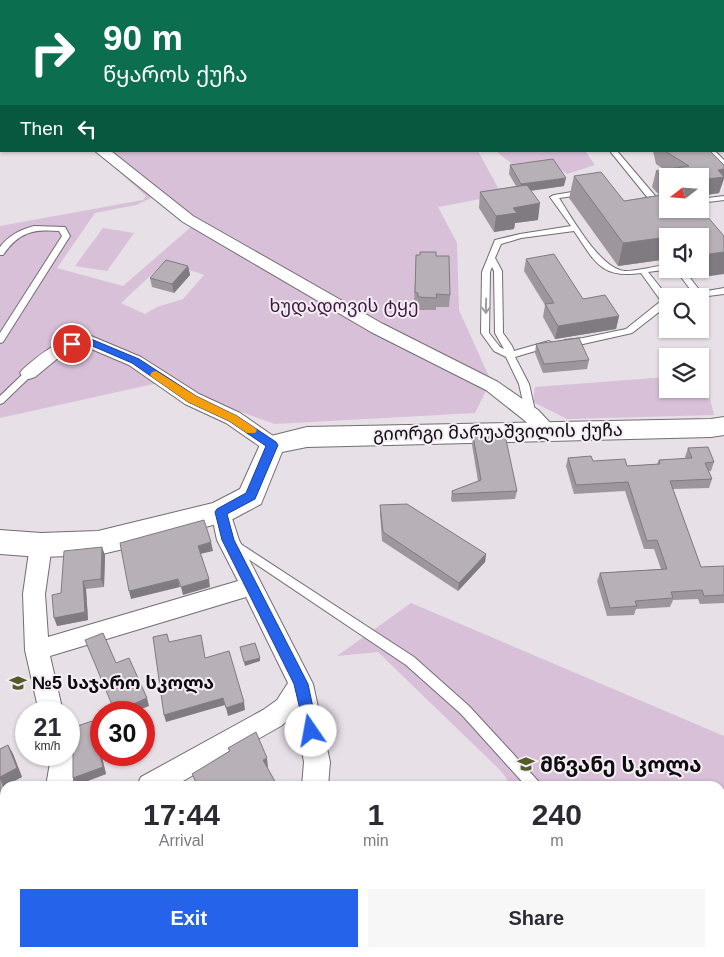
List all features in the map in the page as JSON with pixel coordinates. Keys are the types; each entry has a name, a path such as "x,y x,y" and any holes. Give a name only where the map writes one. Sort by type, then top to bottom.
{"street":[{"path":"103,152 188,219 369,324 492,386 539,422"},
{"path":"0,542 41,545 98,543 136,535 221,512 250,496 272,445 233,418 192,399 135,361 91,342 72,344 57,350 30,373"},
{"name":"გიორგი მარუაშვილის ქუჩა","path":"272,445 307,437 539,422 720,429"},
{"path":"221,512 228,540 250,587 301,684 317,762 315,781"},
{"path":"41,545 34,594 37,650 49,701"},
{"path":"37,650 250,587"},
{"path":"159,781 272,718 286,708 301,684"},
{"path":"60,781 62,766"}],"lane":[{"path":"614,152 659,206"},
{"path":"711,152 724,164"},
{"path":"596,190 554,197 598,260 610,270 625,273 659,268"},
{"path":"709,200 724,198"},
{"path":"0,253 8,240 24,231 47,228 62,229 66,236 0,340"},
{"path":"575,228 520,236 498,242 486,272 485,333 497,349 510,355 549,344 583,341 629,331 659,307"},
{"path":"492,259 498,271 499,333 508,346 510,355 539,422"},
{"path":"643,271 659,292"},
{"path":"709,294 724,291"},
{"path":"0,401 30,373"},
{"path":"228,540 410,661 465,710 529,781"}],"green space":[{"name":"ხუდადოვის ტყე","path":"97,152 479,152 502,195 438,207 457,243 459,310 491,381 475,413 275,424 158,383 0,418 0,226 143,200 146,196","holes":["153,197 191,227 123,286 57,268 95,213 136,205","165,262 204,275 183,299 157,307 145,314 121,303"]},
{"path":"497,152 586,152 595,165 567,174 546,160 512,164"},
{"path":"103,228 134,233 107,271 75,266"},
{"path":"659,378 659,398 709,398 709,394 714,415 567,419 533,402 535,387"},
{"path":"411,603 724,736 724,781 508,781 500,770 378,652 337,656"}],"building":[{"path":"667,152 711,152 724,165 724,169 718,170 724,177 709,179 709,168 676,168 689,166"},
{"path":"553,159 566,178 521,184 510,165"},
{"path":"601,172 624,201 659,195 659,218 709,218 724,236 724,252 709,254 709,228 659,228 659,238 623,243 574,176"},
{"path":"527,185 540,203 513,208 517,213 496,216 480,192"},
{"path":"420,252 436,252 436,256 449,256 450,295 436,294 437,298 418,297 418,293 415,293 416,255 420,255"},
{"path":"554,254 583,299 605,295 619,316 558,326 545,304 554,303 526,259"},
{"path":"166,260 188,266 172,284 150,278"},
{"path":"579,338 589,360 544,364 536,344"},
{"path":"505,435 517,491 453,494 452,491 481,480 473,436"},
{"path":"708,447 714,462 705,463 712,479 670,481 701,567 724,566 724,595 704,596 702,590 671,592 673,598 635,601 637,606 610,608 600,573 667,569 657,540 647,541 628,482 576,485 568,458 591,456 593,461 625,459 627,466 660,464 659,460 692,458 688,448"},
{"path":"407,504 486,554 459,583 383,532 380,505"},
{"path":"204,520 211,542 198,546 209,579 181,587 178,579 129,591 120,543"},
{"path":"102,547 101,579 83,581 85,612 54,618 52,595 61,593 64,551"},
{"path":"103,633 116,663 129,658 147,698 140,701 110,701 85,640"},
{"path":"167,634 169,642 201,635 205,658 229,651 244,702 226,708 223,698 164,715 153,637"},
{"path":"255,643 260,658 244,662 240,647"},
{"path":"90,722 90,766 103,767 73,778 73,766 80,766 80,725"},
{"path":"256,732 267,758 263,760 275,781 196,781 192,774 230,751 228,748"},
{"path":"8,745 17,768 0,777 0,749"}],"slow traffic":[{"path":"156,375 192,399 233,418 251,430"}],"place":[{"name":"№5 საჯარო სკოლა","path":"18,683"},
{"name":"მწვანე სკოლა","path":"526,764"}],"route":[{"path":"72,344 91,342 124,355 192,399 233,418 272,445 250,496 221,512 228,540 250,587 301,684 311,731"}]}
